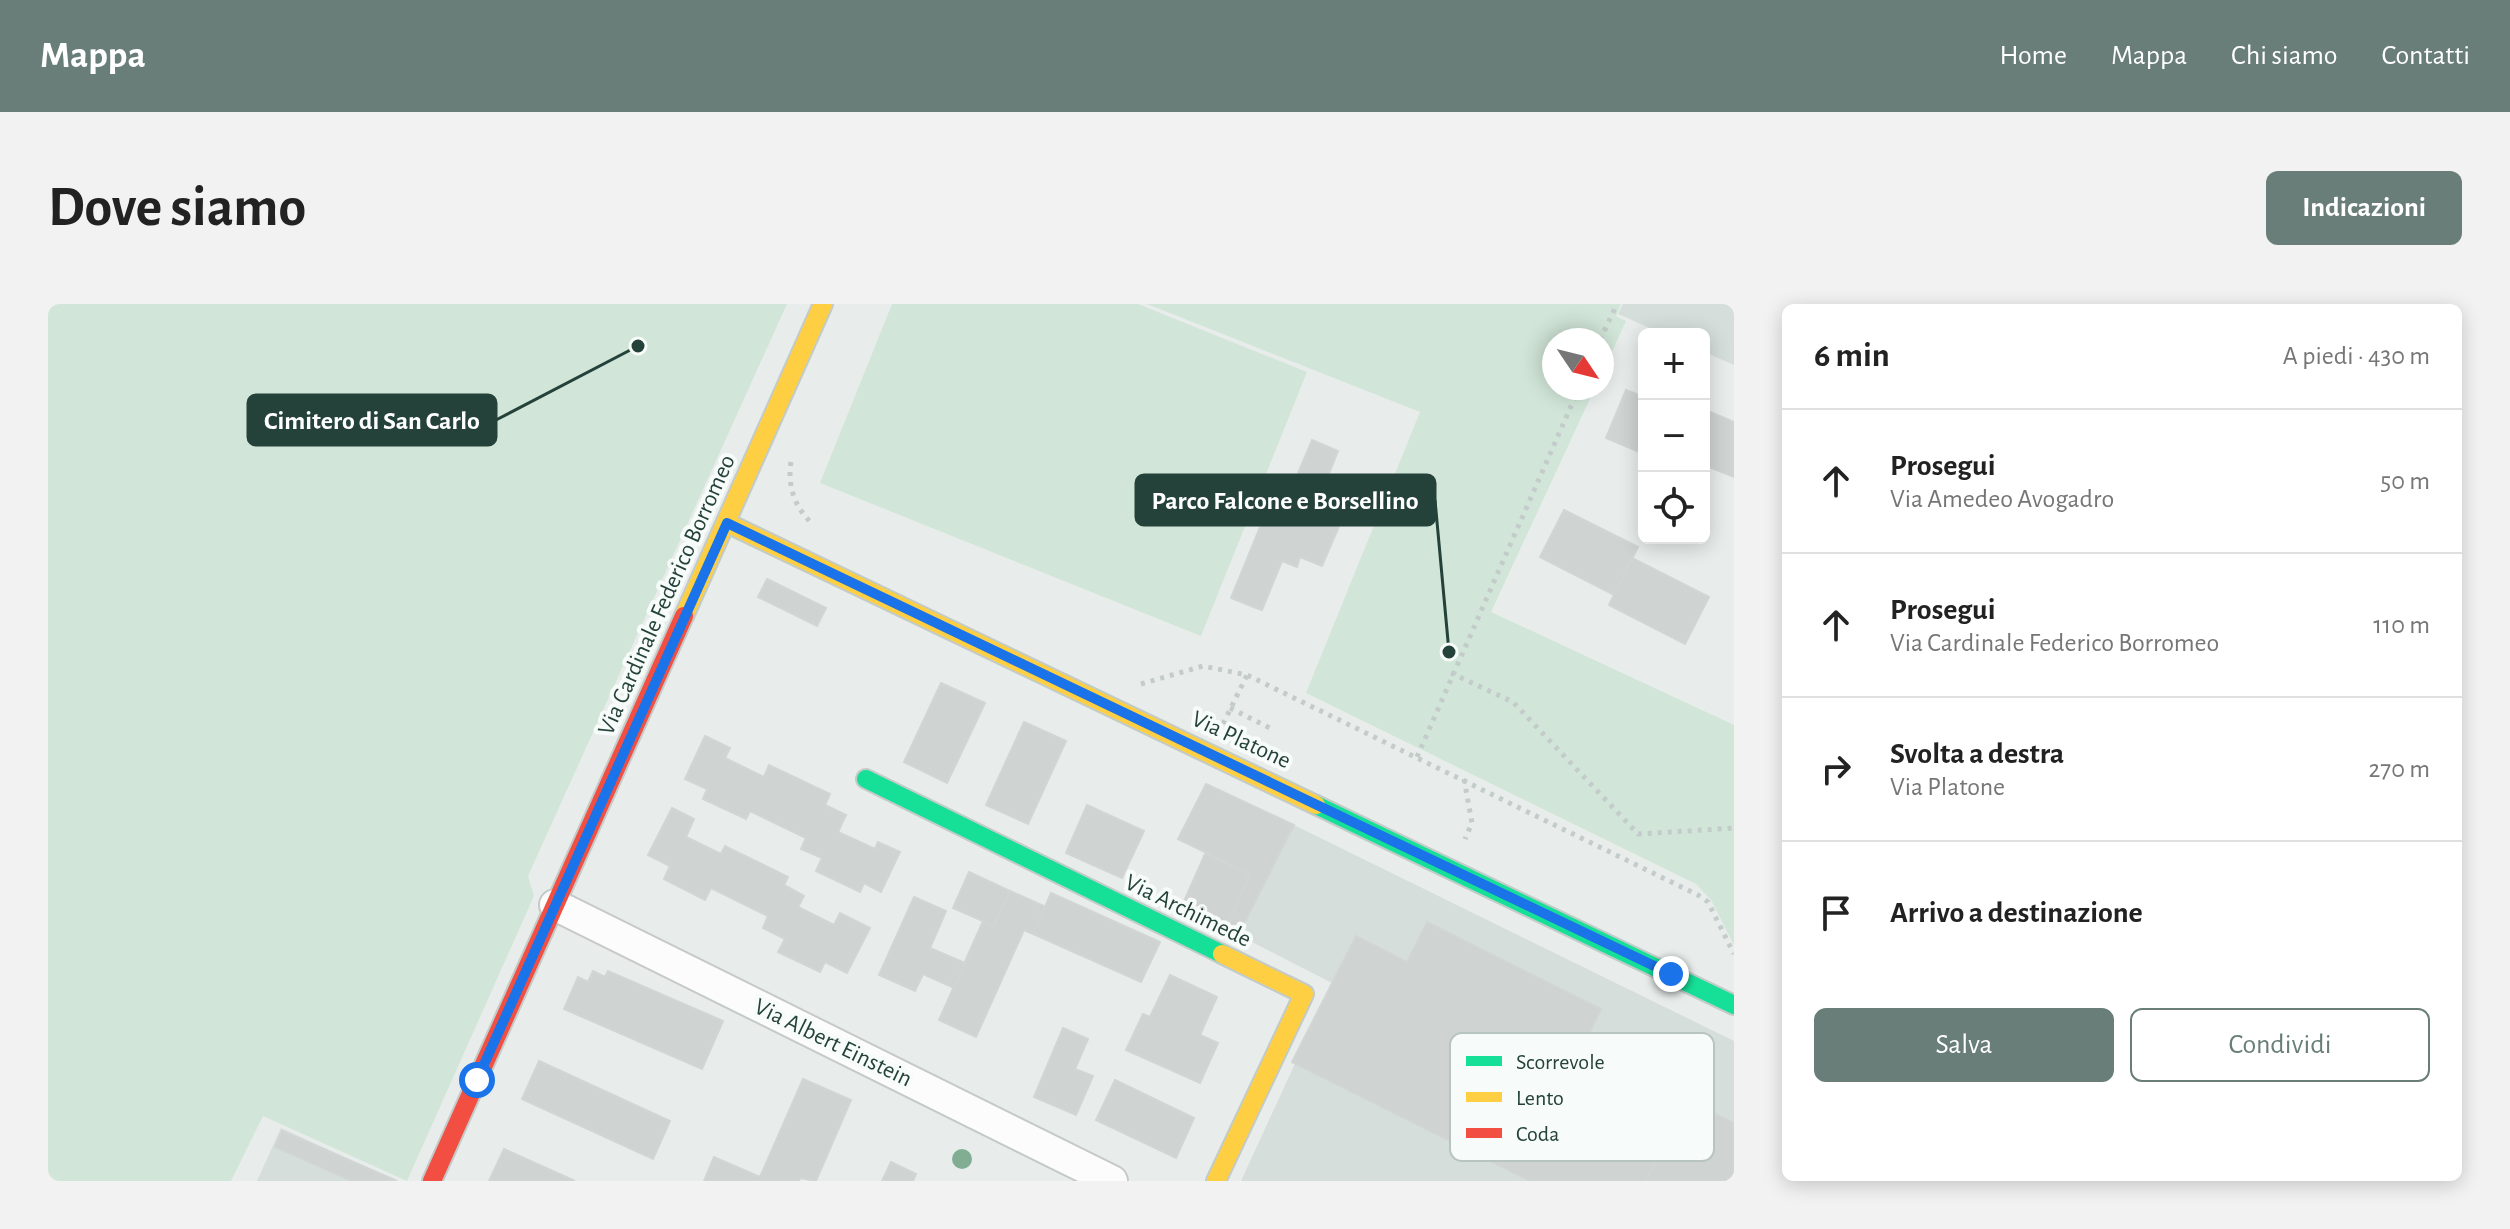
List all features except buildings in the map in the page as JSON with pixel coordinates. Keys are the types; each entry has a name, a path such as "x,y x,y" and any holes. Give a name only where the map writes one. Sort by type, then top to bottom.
{"street":[{"name":"Via Cardinale Federico Borromeo","path":"432,1181 823,304"},
{"name":"Via Platone","path":"727,523 1734,1005"},
{"name":"Via Archimede","path":"866,779 1304,994 1216,1181"},
{"name":"Via Albert Einstein","path":"555,905 1112,1181"}],"path":[{"path":"1606,328 1617,304"},
{"path":"1417,757 1451,673 1574,400"},
{"path":"792,456 788,479 802,515 824,534"},
{"path":"1130,680 1140,685 1152,683 1203,666 1247,675 1464,778 1698,895 1708,902 1734,954"},
{"path":"1451,673 1513,702 1638,834 1734,828"},
{"path":"1209,752 1247,675"},
{"path":"1230,708 1272,729"},
{"path":"1453,868 1472,823 1464,778"}],"shaded area":[{"path":"1623,304 1734,304 1734,365 1710,355 1710,328 1650,328 1618,314"},
{"path":"1294,825 1734,1041 1734,1181 1241,1181 1332,983 1238,935"},
{"path":"281,1128 397,1181 257,1181"}],"green space":[{"path":"48,304 787,304 528,876 534,896 407,1181 263,1116 231,1181 48,1181"},
{"path":"892,304 1138,304 1307,372 1201,636 820,483"},
{"path":"1147,304 1621,304 1616,316 1626,321 1614,347 1614,328 1542,328 1542,400 1589,400 1491,612 1734,725 1734,945 1711,900 1696,884 1306,693 1420,412"}],"traffic: fast":[{"path":"866,779 1222,954"},
{"path":"1316,805 1734,1005"}],"traffic: slow":[{"path":"684,616 823,304"},
{"path":"727,523 1316,805"},
{"path":"1216,1181 1304,994 1222,954"}],"traffic: jam":[{"path":"432,1181 684,616"}],"place":[{"name":"Cimitero di San Carlo","path":"638,346"},
{"name":"Parco Falcone e Borsellino","path":"1449,652"}],"route":[{"path":"477,1080 727,523 1671,974"}]}
